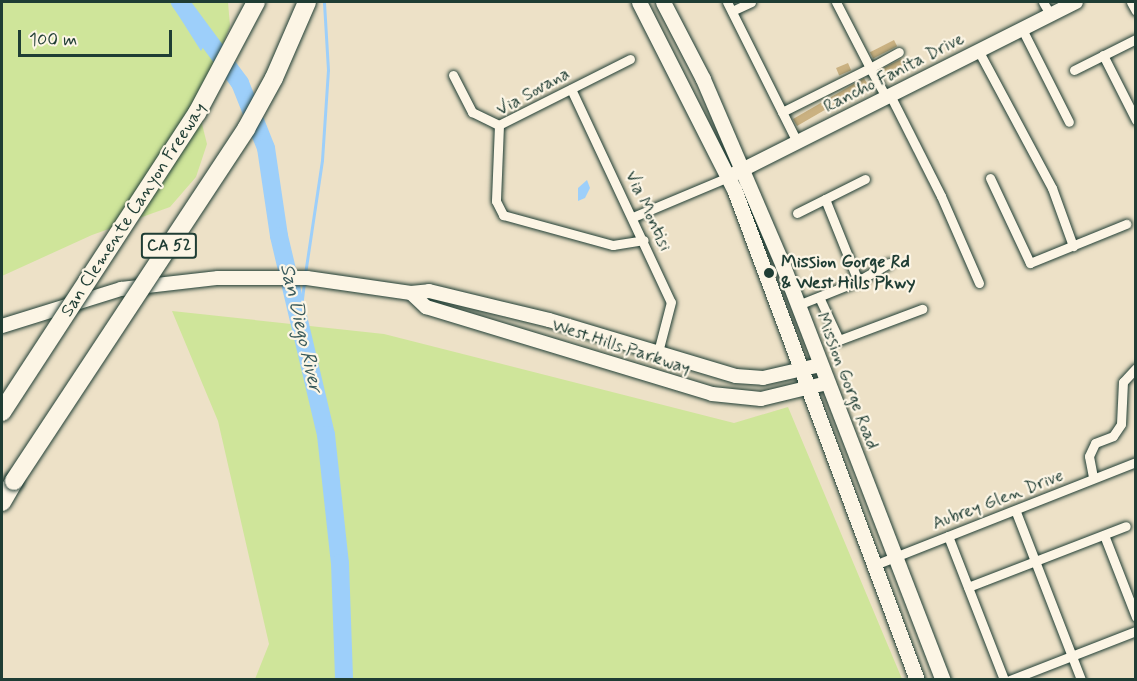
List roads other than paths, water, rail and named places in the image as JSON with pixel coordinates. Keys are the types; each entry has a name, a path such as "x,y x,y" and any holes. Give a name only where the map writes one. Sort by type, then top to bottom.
{"highway":[{"name":"San Clemente Canyon Freeway","path":"2,412 197,113 256,2"},
{"name":"CA 52","path":"2,502 246,129 274,78 307,2"}],"main road":[{"name":"Mission Gorge Road","path":"639,2 728,177 872,566 917,680"},
{"name":"Mission Gorge Road","path":"663,2 743,170 798,305 943,680"},
{"name":"Rancho Fanita Drive","path":"728,177 1076,2"},
{"name":"West Hills Parkway","path":"2,326 121,289 250,277 307,278 411,293 429,291 658,352 736,376 763,378 820,365"},
{"name":"West Hills Parkway","path":"411,293 426,308 703,392 760,399 807,390 827,383"}],"street":[{"path":"727,2 797,142"},
{"path":"732,12 751,2"},
{"path":"836,2 941,196 979,283"},
{"path":"1043,2 1050,14"},
{"path":"1131,2 1136,11"},
{"path":"1022,29 1069,122"},
{"path":"1074,70 1136,39"},
{"path":"978,51 1052,188 1073,246"},
{"path":"782,112 899,52"},
{"path":"1102,55 1136,120"},
{"name":"Via Sovana","path":"630,59 498,125 496,201 503,215 613,245 644,240"},
{"path":"453,75 472,112 498,125"},
{"name":"Via Montisi","path":"571,89 644,240 671,302 658,352"},
{"path":"633,218 728,177"},
{"path":"797,213 865,178"},
{"path":"990,178 1030,263 1126,224"},
{"path":"825,199 858,281"},
{"path":"798,305 858,281 889,263"},
{"path":"819,297 839,340 922,309"},
{"path":"1093,477 1089,456 1095,443 1113,436 1121,424 1123,382 1136,368"},
{"name":"Aubrey Glen Drive","path":"872,566 1016,512 1083,485 1093,477 1136,462"},
{"path":"1016,512 1081,680"},
{"path":"968,587 1126,526"},
{"path":"1104,535 1132,600 1136,617"},
{"path":"948,536 1004,680"},
{"path":"1010,680 1136,631"}],"water":[{"path":"170,2 189,2 210,35 201,51"},
{"path":"587,180 590,188 585,198 578,201 578,188"}],"waterway":[{"name":"San Diego River","path":"180,2 240,83 266,148 279,236 326,435 340,563 344,680"},
{"path":"305,274 322,160 328,70 324,2"},
{"path":"300,315 304,281"}],"place":[{"name":"Mission Gorge Rd & West Hills Pkwy","path":"769,273"}]}
